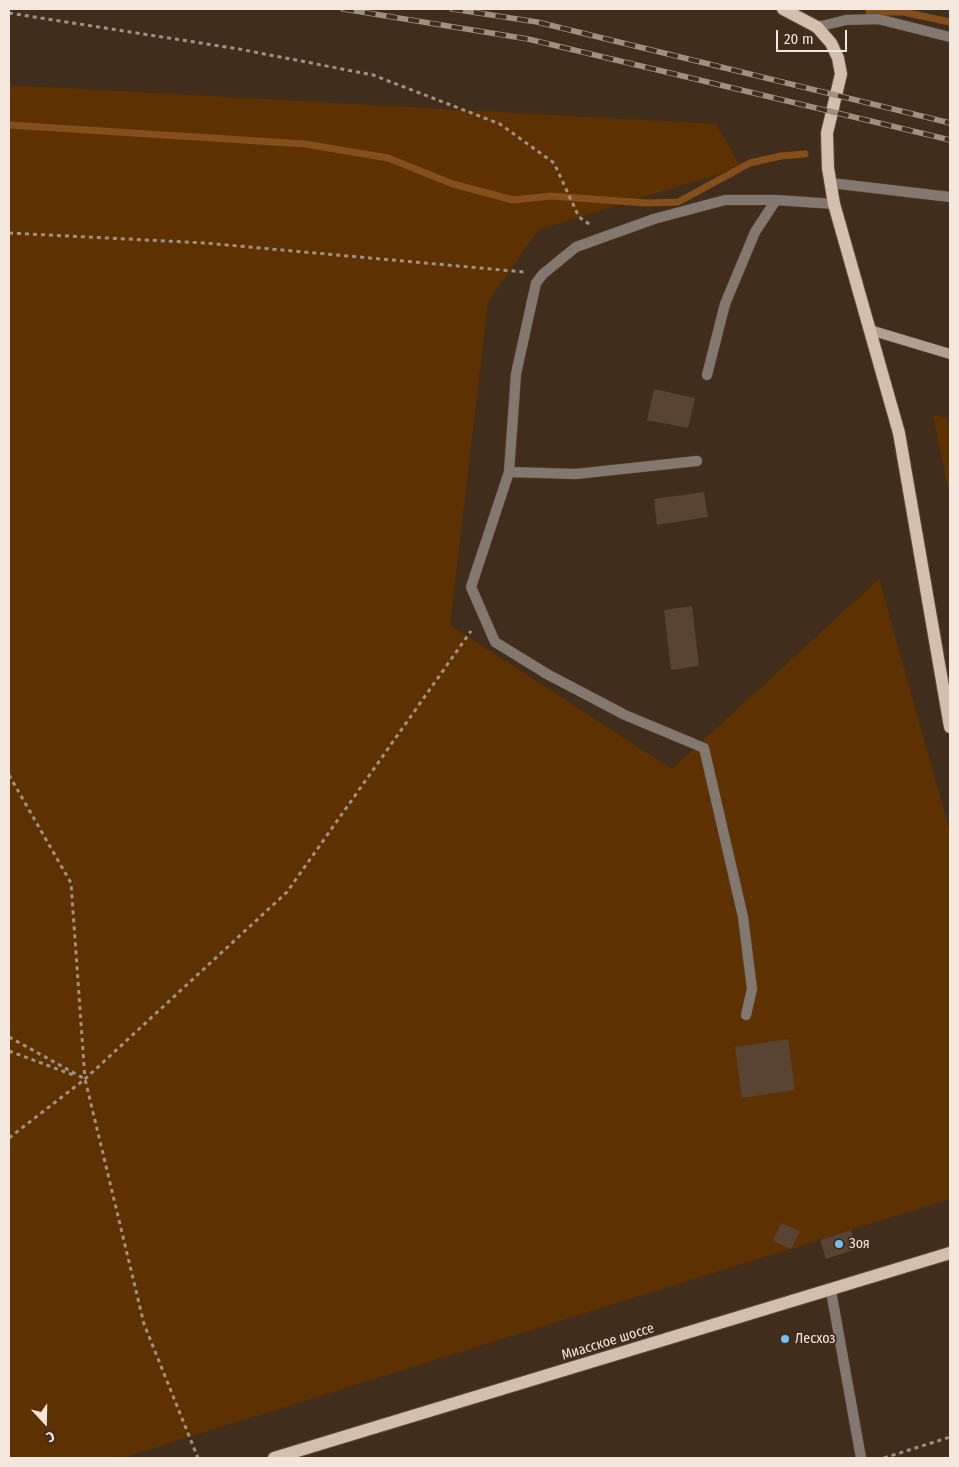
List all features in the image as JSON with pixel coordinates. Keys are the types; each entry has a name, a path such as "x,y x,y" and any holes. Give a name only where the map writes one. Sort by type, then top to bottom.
{"main road":[{"path":"783,9 799,12 817,27 831,43 838,58 841,74 827,133 834,204 899,433 950,728"},
{"name":"Миасское шоссе","path":"274,1458 831,1291 950,1253"}],"street":[{"path":"870,330 950,354"}],"lane":[{"path":"817,27 846,20 878,19 950,37"},
{"path":"831,183 950,197"},
{"path":"746,1015 752,989 742,917 704,748 626,715 547,674 495,642 471,587 509,472 516,374 536,283 543,274 576,247 654,218 724,200 776,200 834,204"},
{"path":"707,375 725,304 755,232 776,200"},
{"path":"509,472 576,474 697,461"},
{"path":"831,1291 861,1458"}],"path":[{"path":"9,13 239,49 373,75 500,124 554,163 579,217 608,235"},
{"path":"9,233 205,243 543,274"},
{"path":"9,1138 86,1079 287,892 483,614"},
{"path":"9,775 71,883 86,1079 144,1324 198,1458"},
{"path":"9,1037 86,1079"},
{"path":"9,1051 86,1079"},
{"path":"884,1458 950,1437"}],"shaded area":[{"path":"9,85 716,124 741,167 538,230 488,302 450,625 672,769 879,579 950,832 950,1199 122,1458 9,1458"},
{"path":"933,415 950,419 950,497"}],"building":[{"path":"654,389 695,398 688,428 647,420"},
{"path":"704,492 708,517 657,525 654,499"},
{"path":"692,606 699,666 671,670 664,610"},
{"path":"788,1039 795,1090 742,1098 735,1047"},
{"path":"781,1223 800,1231 791,1249 773,1241"},
{"name":"Зоя","path":"851,1230 857,1249 826,1259 820,1240"}],"waterway":[{"path":"869,12 903,12 950,22"},
{"path":"9,125 305,144 388,158 453,184 513,200 551,196 646,203 678,202 750,163 781,156 805,154"}],"railway":[{"path":"343,9 528,39 950,140"},
{"path":"452,9 537,22 950,123"}],"place":[{"name":"Зоя","path":"839,1244"},
{"name":"Лесхоз","path":"785,1339"}]}
